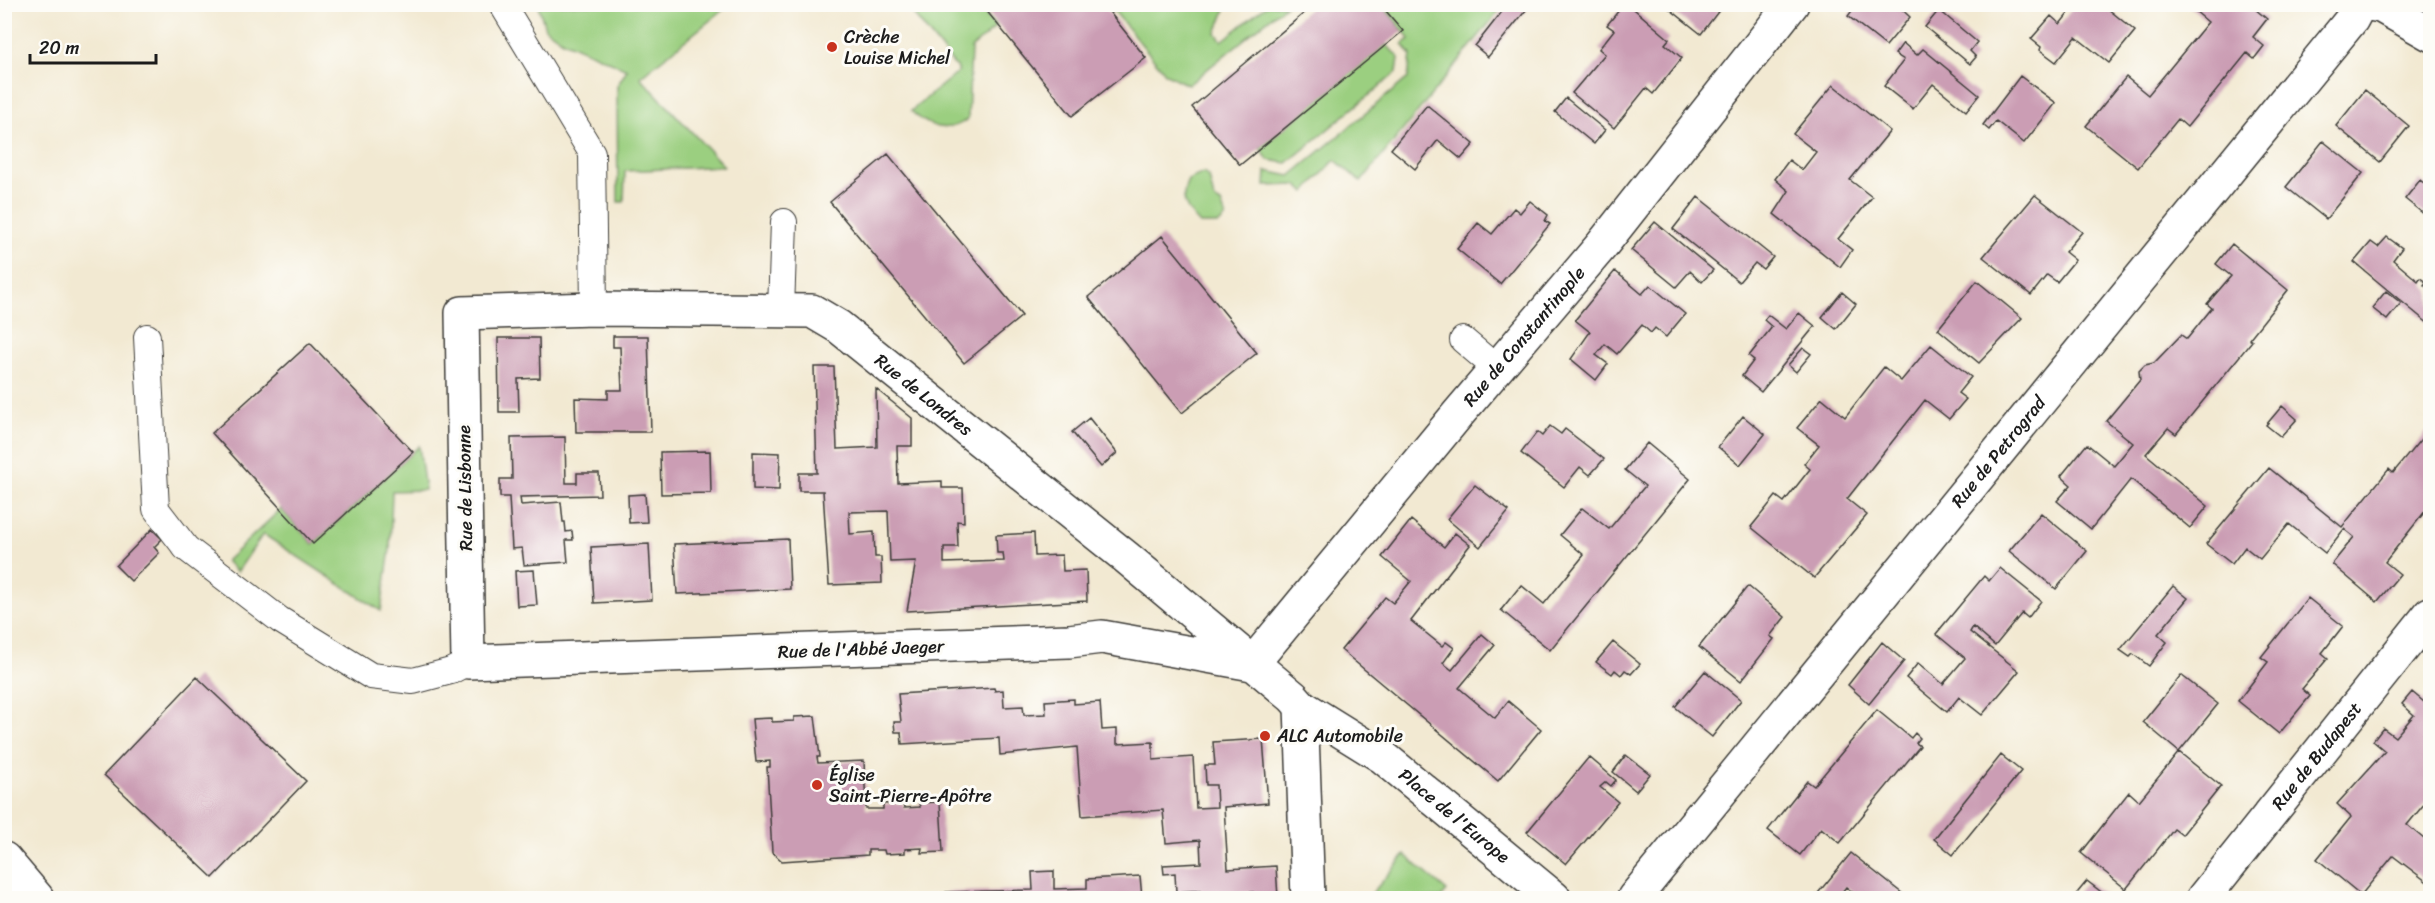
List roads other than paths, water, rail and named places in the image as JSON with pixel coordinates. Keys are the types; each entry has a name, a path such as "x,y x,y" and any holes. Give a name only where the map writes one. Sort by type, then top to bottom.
{"street":[{"name":"Rue de Constantinople","path":"1252,664 1496,368 1602,245 1792,4"},
{"name":"Rue de Petrograd","path":"1634,898 2352,19 2360,4"},
{"path":"2368,4 2381,6 2430,34"},
{"name":"Rue de Londres","path":"462,313 594,309 812,311 839,327 1127,558 1301,706"},
{"name":"Rue de Lisbonne","path":"462,313 468,662"},
{"name":"Rue de Budapest","path":"2203,898 2430,614"},
{"name":"Rue de l'Abbé Jaeger","path":"468,662 1069,641 1102,637 1252,664"},
{"path":"1301,706 1308,898"},
{"name":"Place de l'Europe","path":"1301,706 1383,757 1554,898"},
{"path":"4,859 37,898"}],"lane":[{"path":"502,4 592,153 594,309"},
{"path":"781,310 784,222"},
{"path":"147,337 156,509 186,548 280,620 371,676 413,681 451,671 468,662"},
{"path":"1463,340 1496,368"}],"place":[{"name":"Crèche Louise Michel","path":"832,47"},
{"name":"ALC Automobile","path":"1265,736"},
{"name":"Église Saint-Pierre-Apôtre","path":"817,785"}]}
